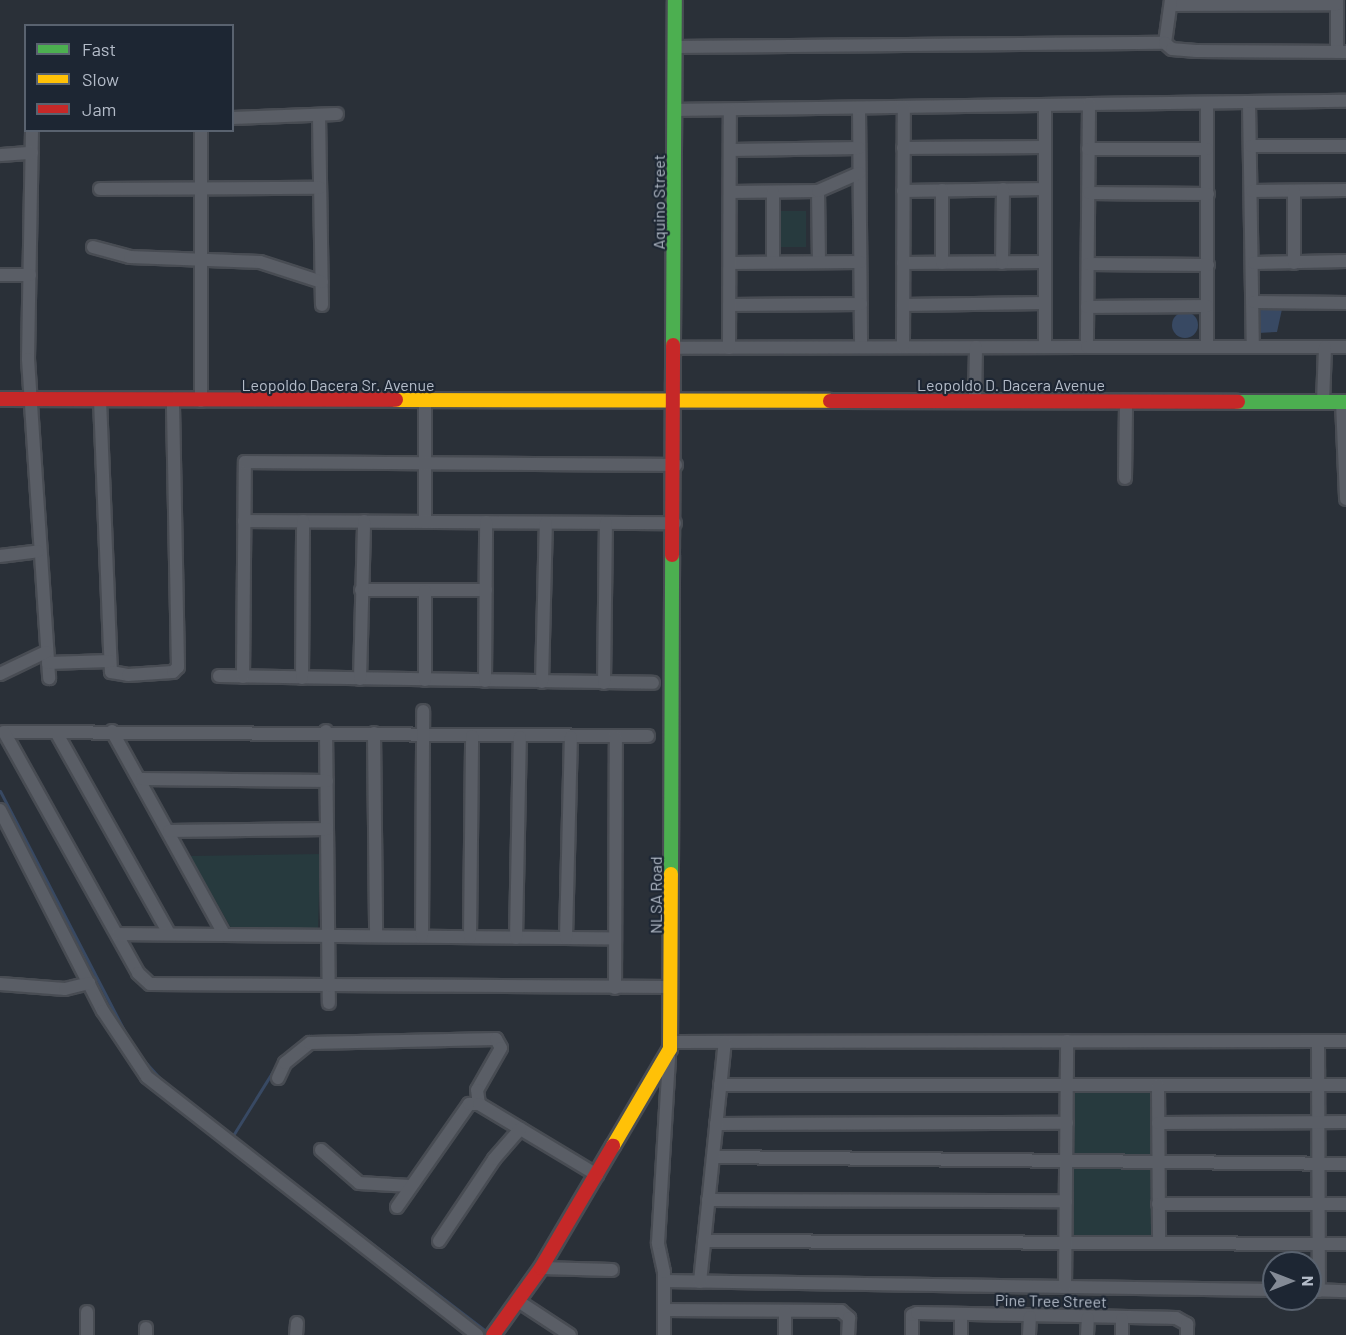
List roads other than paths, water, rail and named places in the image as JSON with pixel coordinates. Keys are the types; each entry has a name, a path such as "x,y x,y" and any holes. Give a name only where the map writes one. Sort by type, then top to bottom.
{"main road":[{"name":"Aquino Street","path":"675,0 677,404"},
{"name":"Leopoldo Dacera Sr. Avenue","path":"0,399 677,404"},
{"name":"Leopoldo D. Dacera Avenue","path":"677,404 975,401 1344,402"},
{"name":"NLSA Road","path":"670,1049 677,404"},
{"path":"494,1334 541,1268 670,1049"}],"street":[{"path":"675,47 1165,43 1179,50 1341,52 1337,2 1171,3 1165,43"},
{"path":"676,110 1346,101"},
{"path":"1249,103 1254,263 1253,347"},
{"path":"1087,347 1089,104"},
{"path":"1207,104 1207,346"},
{"path":"1045,346 1044,147 1046,105"},
{"path":"903,347 904,107"},
{"path":"859,108 861,347"},
{"path":"729,348 730,110"},
{"path":"234,118 337,114"},
{"path":"319,115 322,305"},
{"path":"32,132 31,400 38,551 48,678"},
{"path":"201,132 202,190 199,262 201,401"},
{"path":"1251,146 1346,146"},
{"path":"903,148 1044,147"},
{"path":"731,150 859,148"},
{"path":"1088,149 1207,149"},
{"path":"0,155 32,153"},
{"path":"730,192 818,191 859,173"},
{"path":"100,189 320,188"},
{"path":"1002,262 1003,189"},
{"path":"903,191 1045,189"},
{"path":"942,190 942,263"},
{"path":"1252,191 1346,190"},
{"path":"818,191 819,262"},
{"path":"1294,191 1294,263"},
{"path":"772,192 772,262"},
{"path":"1089,193 1208,194"},
{"path":"93,247 130,257 181,257 199,262 216,258 260,262 322,282"},
{"path":"1254,263 1346,261"},
{"path":"730,263 860,262"},
{"path":"903,263 1045,262"},
{"path":"1088,264 1208,265"},
{"path":"0,275 30,276"},
{"path":"1254,302 1346,303"},
{"path":"730,305 861,303"},
{"path":"903,305 1044,303"},
{"path":"1087,308 1207,306"},
{"path":"975,401 976,347"},
{"path":"1323,402 1324,347"},
{"path":"676,348 1346,347"},
{"path":"100,400 111,661 115,674 169,673 178,667 173,400"},
{"path":"424,402 425,522"},
{"path":"1125,478 1126,402"},
{"path":"1344,402 1346,499"},
{"path":"243,677 245,462 676,465"},
{"path":"244,521 675,524"},
{"path":"302,678 303,521"},
{"path":"360,678 364,521"},
{"path":"485,681 486,522"},
{"path":"542,681 546,523"},
{"path":"604,682 606,523"},
{"path":"0,556 38,551"},
{"path":"361,590 486,590"},
{"path":"425,591 425,680"},
{"path":"0,674 47,657 111,661"},
{"path":"219,676 652,683"},
{"path":"422,936 423,711"},
{"path":"112,731 142,779 224,934"},
{"path":"648,736 520,737 422,732 326,731 2,732 138,973 150,984 671,987"},
{"path":"326,731 329,1003"},
{"path":"56,732 170,933"},
{"path":"374,733 376,936"},
{"path":"470,937 472,736"},
{"path":"516,938 520,737"},
{"path":"566,938 571,737"},
{"path":"615,988 616,737"},
{"path":"142,779 327,781"},
{"path":"0,810 89,982 147,1077 477,1335"},
{"path":"169,831 327,829"},
{"path":"118,934 614,938"},
{"path":"0,984 65,988 89,982"},
{"path":"278,1078 285,1063 310,1043 496,1039 501,1048 477,1090 479,1104"},
{"path":"1065,1287 1067,1041"},
{"path":"1318,1041 1318,1251"},
{"path":"664,1335 664,1281 658,1236 670,1049 725,1042 1346,1041"},
{"path":"700,1282 725,1042"},
{"path":"720,1085 1346,1084"},
{"path":"1158,1085 1158,1243"},
{"path":"397,1207 463,1107 479,1104 597,1175"},
{"path":"1158,1123 1346,1122"},
{"path":"716,1124 1066,1123"},
{"path":"440,1241 502,1147 520,1129"},
{"path":"321,1150 359,1183 410,1186"},
{"path":"713,1157 1158,1165 1346,1164"},
{"path":"708,1200 1066,1201"},
{"path":"1158,1204 1346,1204"},
{"path":"704,1241 1346,1244"},
{"path":"541,1268 612,1270"},
{"path":"664,1281 1262,1290"},
{"path":"1322,1291 1346,1291"},
{"path":"518,1301 570,1335"},
{"path":"664,1310 847,1313 848,1335"},
{"path":"87,1312 87,1335"},
{"path":"785,1312 785,1335"},
{"name":"Pine Tree Street","path":"912,1335 912,1315 1176,1318 1187,1329"},
{"path":"961,1315 961,1335"},
{"path":"1029,1335 1030,1317"},
{"path":"1088,1318 1088,1335"},
{"path":"1122,1319 1122,1335"}],"water":[{"path":"1282,309 1277,332 1258,333 1257,310"},
{"path":"1185,312 1194,316 1198,325 1194,334 1185,338 1176,334 1172,325 1176,316"}],"waterway":[{"path":"0,791 127,1036"},
{"path":"138,1054 166,1085"},
{"path":"232,1137 278,1063"},
{"path":"285,1177 487,1332"}]}
